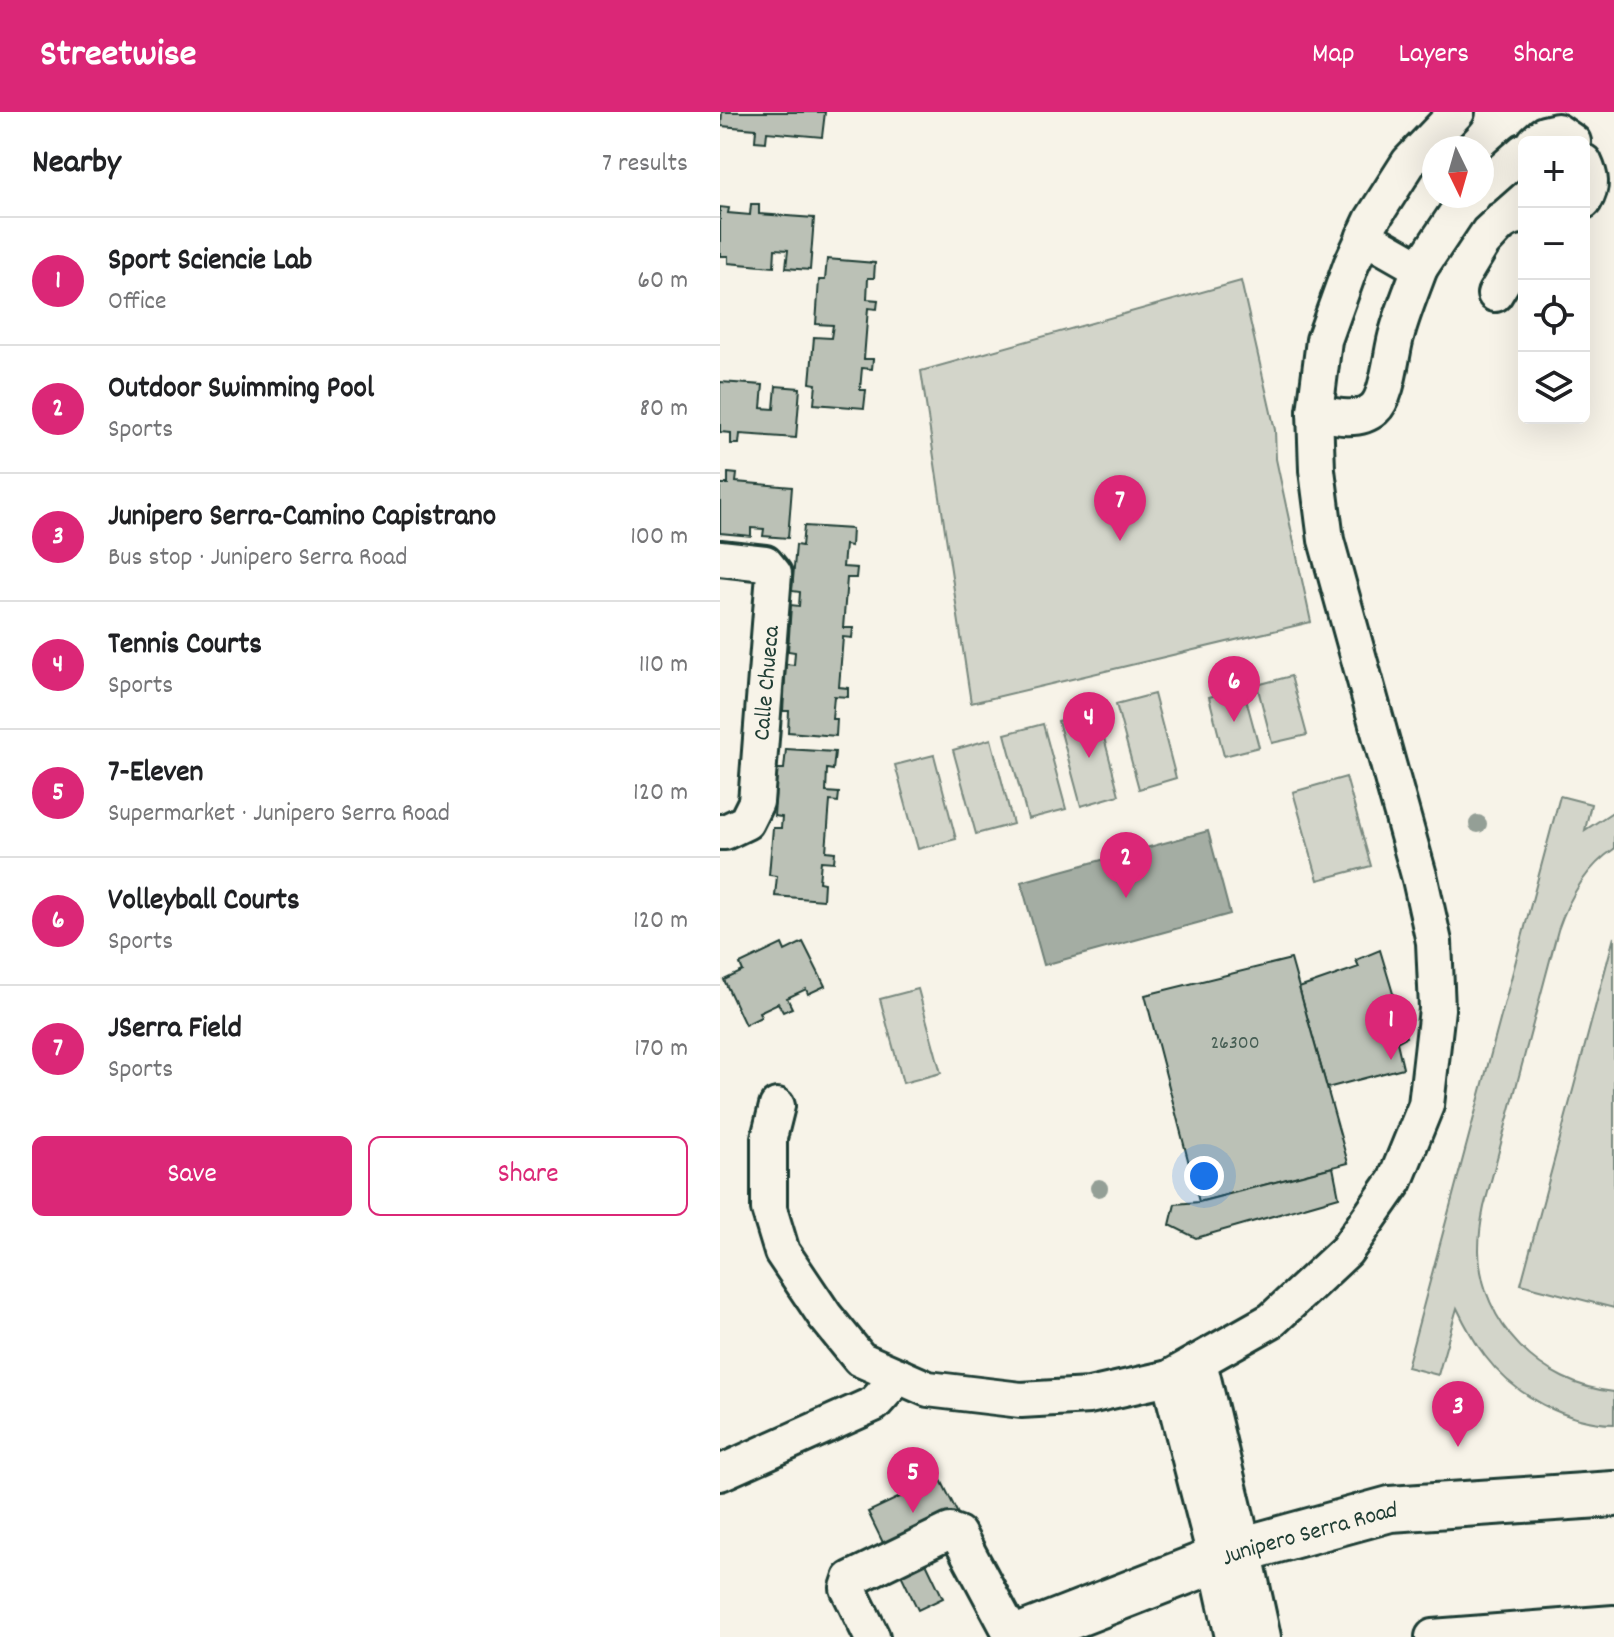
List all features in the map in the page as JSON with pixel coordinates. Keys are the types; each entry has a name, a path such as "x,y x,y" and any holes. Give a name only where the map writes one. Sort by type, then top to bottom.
{"main road":[{"name":"Junipero Serra Road","path":"1027,1635 1230,1554 1390,1509 1614,1494"}],"street":[{"path":"777,1106 769,1138 769,1209 782,1252 825,1316 860,1359 928,1389 1021,1400 1089,1396 1169,1378 1272,1320 1346,1251 1395,1181 1426,1105 1437,1009 1434,942 1420,879 1326,540 1317,470 1315,412 1324,340 1364,236 1409,162 1457,112"},
{"path":"1542,136 1557,131 1564,136"},
{"path":"1494,177 1518,156"},
{"path":"1315,412 1342,418 1364,415 1377,407 1387,383 1397,333 1420,268 1460,208"},
{"path":"1364,236 1420,268"},
{"path":"1495,294 1518,260"},
{"name":"Calle Chueca","path":"720,558 765,563 774,574 756,802 746,822 720,832"},
{"path":"1199,1362 1230,1554 1233,1637"},
{"path":"720,1473 874,1404 899,1376"},
{"path":"1169,1378 1230,1554 1263,1637"},
{"path":"872,1637 848,1588 851,1579 950,1531 958,1534 1027,1635"},
{"path":"1433,1637 1614,1623"}],"shaded area":[{"path":"1241,281 1275,430 1276,459 1311,622 971,703 921,371"},
{"path":"1291,676 1307,735 1272,743 1257,685"},
{"path":"1243,688 1259,747 1224,756 1209,697"},
{"path":"1154,694 1176,778 1139,789 1116,704"},
{"path":"1097,711 1119,795 1081,806 1058,721"},
{"path":"1043,724 1066,809 1028,819 1005,734"},
{"path":"991,739 1013,824 976,834 953,750"},
{"path":"934,755 956,839 918,849 895,765"},
{"path":"1346,777 1371,866 1318,880 1293,792"},
{"path":"1560,796 1591,804 1585,830 1614,811 1614,849 1595,865 1579,885 1558,930 1484,1207 1479,1250 1482,1277 1490,1302 1503,1326 1540,1364 1588,1387 1614,1392 1614,1424 1560,1412 1511,1383 1485,1356 1457,1308 1438,1375 1407,1367"},
{"path":"1208,831 1230,914 1044,965 1021,882"},
{"path":"1614,937 1614,1308 1521,1284"},
{"path":"918,989 941,1073 903,1083 880,999"}],"building":[{"path":"722,112 825,112 822,137 767,132 766,142 755,141 756,129 721,126"},
{"path":"751,204 759,204 759,214 814,218 810,270 786,268 788,250 775,249 774,267 728,263 728,256 720,256 720,207 729,208 728,213 750,215"},
{"path":"827,259 875,263 874,278 868,278 867,299 878,300 877,309 868,308 864,359 873,359 872,369 862,368 860,390 866,390 864,408 814,404 816,384 810,383 814,337 831,338 833,325 816,324 819,280 825,280"},
{"path":"720,382 763,385 761,408 774,409 776,386 800,388 796,438 740,434 739,444 731,444 731,433 720,432"},
{"path":"728,473 737,474 736,482 792,487 788,538 763,536 764,529 751,528 751,536 720,533 720,484 728,484"},
{"path":"804,526 852,529 851,546 845,545 843,567 857,568 856,578 847,578 843,628 853,628 852,638 843,637 839,687 848,688 848,697 834,696 832,719 837,719 836,736 788,732 789,711 783,711 786,664 794,665 795,652 788,651 791,605 799,606 800,592 792,591 796,545 802,546"},
{"path":"786,749 835,752 833,770 827,769 826,792 839,793 838,802 830,801 826,851 835,852 834,862 821,861 819,882 824,883 823,900 775,896 777,876 769,875 773,828 781,828 782,817 774,816 777,769 784,769"},
{"path":"803,942 825,986 808,994 806,989 787,998 792,1008 783,1012 778,1003 759,1012 761,1017 745,1025 724,980 743,971 740,964 782,944 785,951"},
{"path":"1380,950 1406,1037 1397,1042 1403,1068 1327,1088 1299,988 1359,967 1356,960"},
{"path":"1291,959 1348,1163 1199,1202 1145,995"},
{"path":"1333,1167 1339,1197 1196,1238 1170,1225 1175,1204 1199,1202"},
{"path":"940,1478 958,1514 886,1549 868,1512"},
{"path":"920,1550 943,1598 918,1610 895,1562"}],"place":[{"name":"JSerra Field","path":"1120,541"},
{"name":"Volleyball Courts","path":"1234,722"},
{"name":"Tennis Courts","path":"1089,758"},
{"name":"Outdoor Swimming Pool","path":"1126,898"},
{"name":"Sport Sciencie Lab","path":"1391,1060"},
{"name":"Junipero Serra-Camino Capistrano","path":"1458,1447"},
{"name":"7-Eleven","path":"913,1513"}]}
